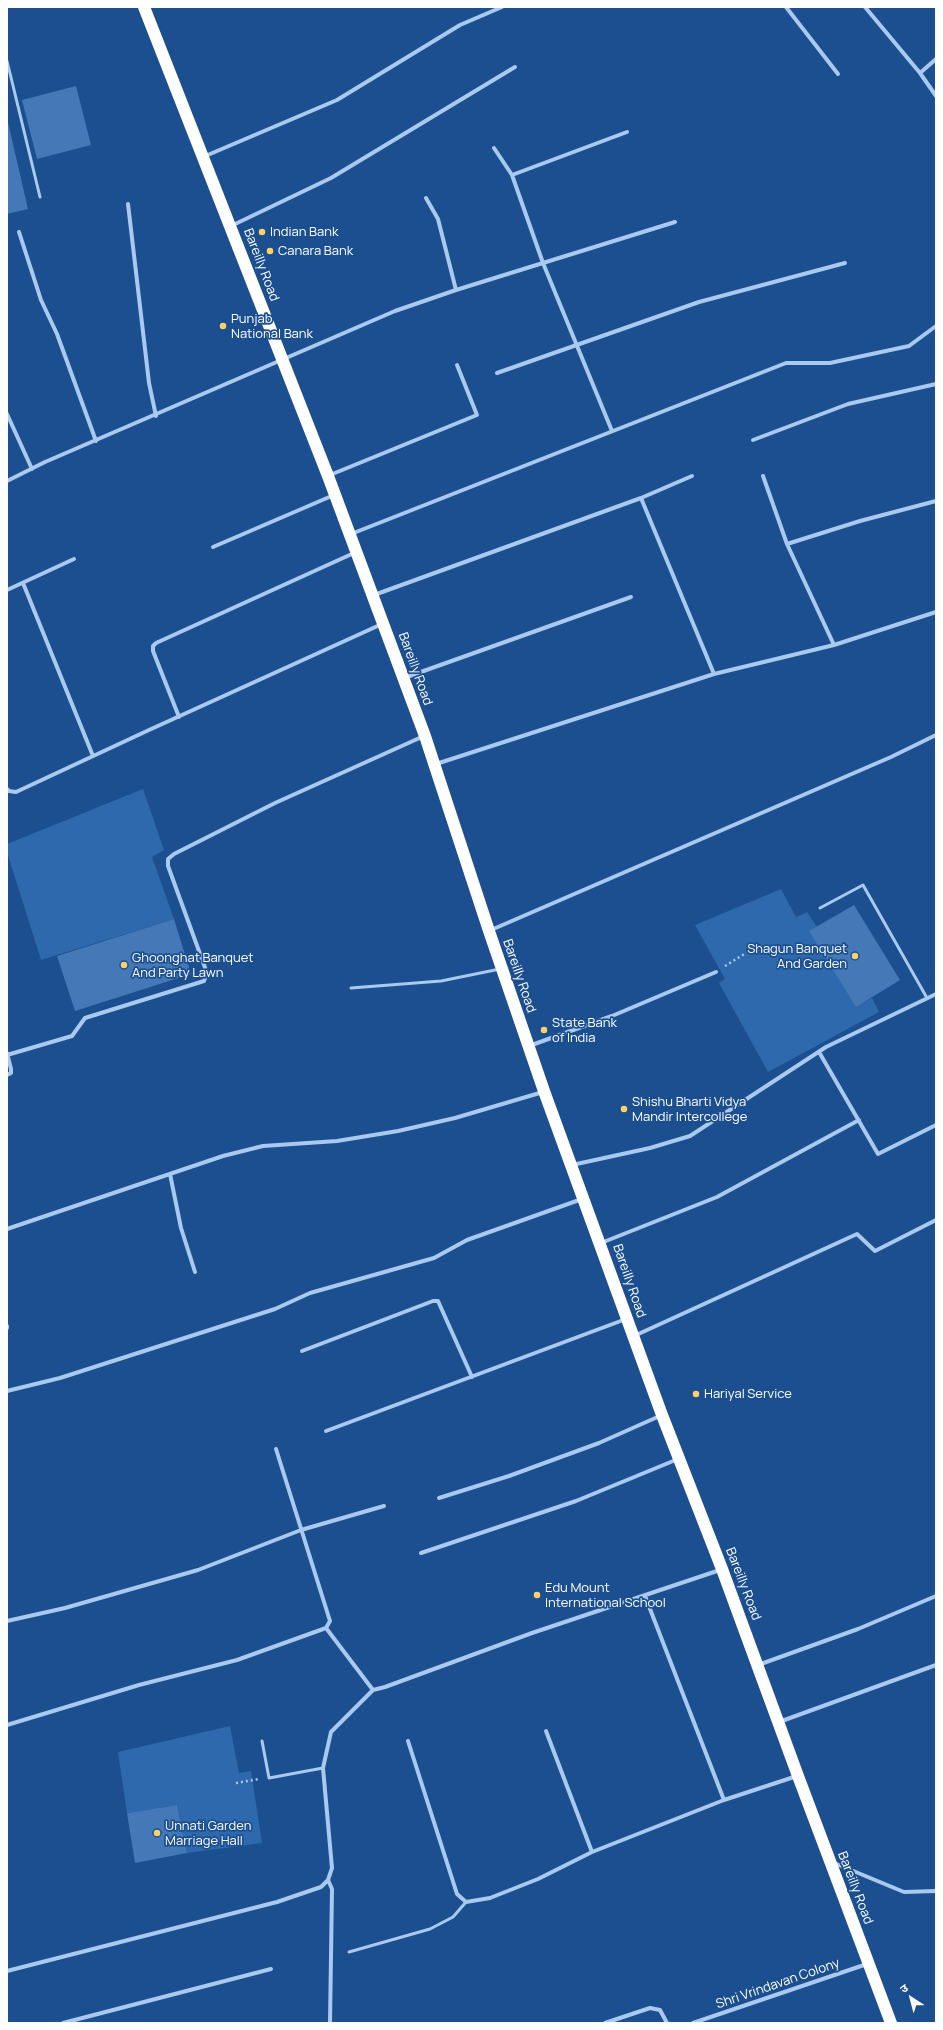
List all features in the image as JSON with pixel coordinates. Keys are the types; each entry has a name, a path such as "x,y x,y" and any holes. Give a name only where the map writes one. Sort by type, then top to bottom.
{"highway":[{"name":"Bareilly Road","path":"144,7 328,476 348,534 404,678 435,764 489,931 544,1091 601,1244 662,1415 722,1569 891,2023"}],"street":[{"path":"203,157 337,100 460,25 502,7"},
{"path":"786,7 838,74"},
{"path":"865,7 920,73 936,96"},
{"path":"920,73 936,59"},
{"path":"231,226 331,178 515,67"},
{"path":"512,175 627,132"},
{"path":"494,148 512,175 543,264 612,431"},
{"path":"426,198 438,219 456,290"},
{"path":"128,204 149,383 156,416"},
{"path":"7,481 395,311 456,290 675,222"},
{"path":"19,232 41,300 57,334 96,441"},
{"path":"497,373 698,302 845,264"},
{"path":"348,534 566,451 612,431 786,363 830,363 909,346 936,326"},
{"path":"328,476 477,415 457,365"},
{"path":"752,440 848,404 936,384"},
{"path":"7,414 32,469"},
{"path":"372,596 515,542 641,498 692,476"},
{"path":"763,476 787,544 834,645"},
{"path":"213,547 334,495"},
{"path":"641,498 714,674"},
{"path":"787,544 860,521 936,501"},
{"path":"179,717 154,651 153,646 156,643 355,552"},
{"path":"7,590 74,559"},
{"path":"23,583 93,756"},
{"path":"404,678 631,597"},
{"path":"435,764 714,674 834,645 936,612"},
{"path":"7,788 16,792 383,623"},
{"path":"489,931 891,757 936,735"},
{"path":"7,1075 11,1073 11,1069 7,1054 72,1036 85,1018 204,981 207,973 168,866 168,859 174,854 275,803 425,736"},
{"path":"529,1046 612,1016 716,972"},
{"path":"572,1165 650,1148 690,1136 820,1052 936,994"},
{"path":"820,1052 878,1154 936,1125"},
{"path":"7,1229 223,1156 263,1146 337,1141 398,1131 455,1118 544,1091"},
{"path":"601,1244 717,1197 858,1120"},
{"path":"170,1174 181,1228 195,1272"},
{"path":"7,1391 60,1378 275,1309 310,1293 434,1258 467,1240 584,1198"},
{"path":"633,1336 857,1234 875,1251 936,1220"},
{"path":"302,1351 433,1301 438,1302 472,1377"},
{"path":"326,1431 627,1318"},
{"path":"439,1498 516,1474 599,1443 662,1415"},
{"path":"7,1725 139,1685 237,1660 326,1628 330,1621 276,1449"},
{"path":"421,1553 576,1501 679,1459"},
{"path":"7,1621 65,1608 198,1570 301,1530 384,1506"},
{"path":"7,1971 277,1902 320,1887 328,1880 332,1868 323,1768 331,1732 373,1690 385,1688 532,1633 722,1569"},
{"path":"645,1596 724,1800"},
{"path":"758,1666 858,1629 936,1596"},
{"path":"326,1628 373,1690"},
{"path":"779,1722 936,1665"},
{"path":"546,1731 592,1852"},
{"path":"408,1741 457,1894 466,1902 497,1895 538,1879 592,1852 724,1800 798,1776"},
{"path":"830,1862 904,1892 936,1891"},
{"path":"328,1880 332,1889 330,2023"},
{"name":"Shri Vrindavan Colony","path":"693,2023 869,1963"},
{"path":"63,2023 271,1969"},
{"path":"605,2023 650,2008 660,2010 667,2023"}],"lane":[{"path":"7,61 40,197"},
{"path":"820,908 862,885 927,998"},
{"path":"351,988 441,981 502,968"},
{"path":"262,1741 269,1778 323,1768"},
{"path":"349,1952 437,1926 453,1917 466,1902"}],"path":[{"path":"716,972 746,953"},
{"path":"236,1783 269,1778"}],"shaded area":[{"path":"143,789 164,850 152,857 174,919 41,960 7,852 7,844"},
{"path":"781,889 796,917 807,912 817,927 810,931 856,1006 872,998 879,1012 768,1072 719,983 725,979 695,925"},
{"path":"230,1726 239,1773 251,1771 262,1843 187,1853 177,1805 127,1813 118,1752"}],"building":[{"path":"76,86 91,145 37,159 22,100"},
{"path":"7,118 28,209 7,214"},
{"name":"Shagun Banquet And Garden","path":"854,905 900,980 856,1007 809,931"},
{"name":"Ghoonghat Banquet And Party Lawn","path":"174,919 191,974 75,1011 57,956"},
{"name":"Unnati Garden Marriage Hall","path":"177,1805 187,1853 135,1863 127,1813"}],"place":[{"name":"Indian Bank","path":"262,232"},
{"name":"Canara Bank","path":"270,251"},
{"name":"Punjab National Bank","path":"223,326"},
{"name":"Shagun Banquet And Garden","path":"855,956"},
{"name":"Ghoonghat Banquet And Party Lawn","path":"124,965"},
{"name":"State Bank of India","path":"544,1030"},
{"name":"Shishu Bharti Vidya Mandir Intercollege","path":"624,1109"},
{"name":"Hariyal Service","path":"696,1394"},
{"name":"Edu Mount International School","path":"537,1595"},
{"name":"Unnati Garden Marriage Hall","path":"157,1833"}]}
